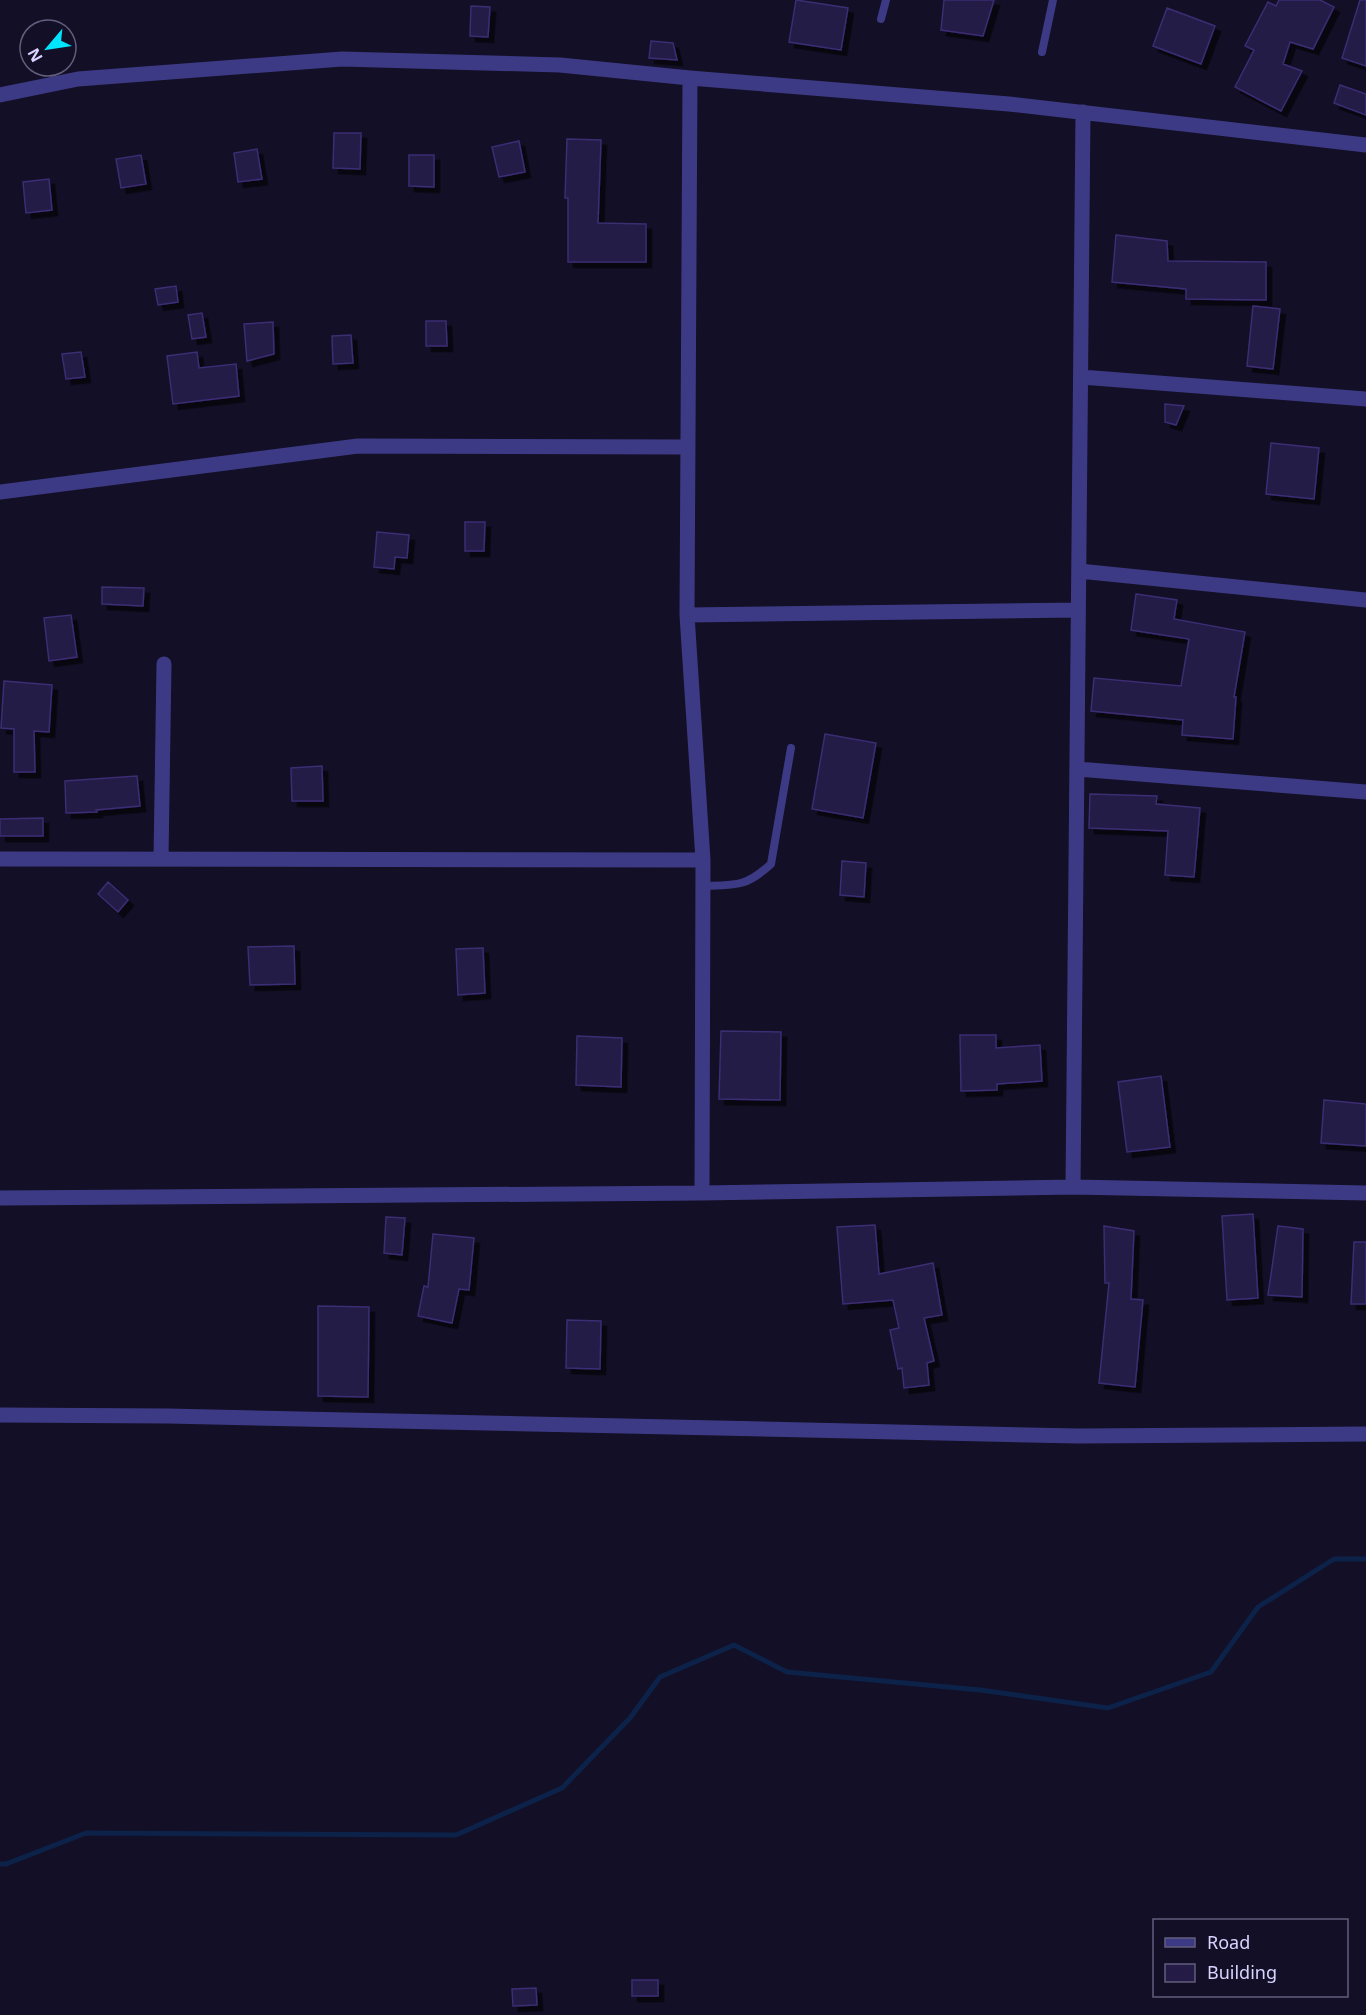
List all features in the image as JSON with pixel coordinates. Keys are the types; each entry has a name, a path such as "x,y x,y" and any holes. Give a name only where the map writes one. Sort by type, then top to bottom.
{"street":[{"path":"0,95 78,79 342,59 560,65 985,102 1366,145"},
{"path":"690,78 687,615 703,861 702,1193"},
{"path":"1073,1187 1083,112"},
{"path":"1081,377 1366,399"},
{"path":"0,492 358,446 688,447"},
{"path":"1079,571 1366,600"},
{"path":"687,615 1078,610"},
{"path":"161,859 164,664"},
{"path":"1077,769 1366,792"},
{"path":"0,859 703,861"},
{"path":"0,1198 702,1193 1073,1187 1366,1193"},
{"path":"0,1415 191,1416 1078,1436 1366,1434"}],"lane":[{"path":"881,19 885,0"},
{"path":"1042,52 1053,0"},
{"path":"703,886 738,885 749,882 771,864 791,748"}],"building":[{"path":"796,0 848,8 841,50 789,42"},
{"path":"944,0 994,0 983,36 941,30"},
{"path":"1279,0 1320,0 1334,7 1313,49 1290,42 1283,64 1302,71 1281,111 1235,87 1254,50 1245,46 1268,2 1276,6"},
{"path":"1360,0 1366,0 1366,66 1342,58"},
{"path":"471,6 490,7 488,37 470,36"},
{"path":"1167,8 1215,26 1201,64 1153,46"},
{"path":"651,41 673,43 677,60 649,58"},
{"path":"1340,85 1366,94 1366,115 1334,103"},
{"path":"334,133 361,133 360,169 333,168"},
{"path":"567,139 601,140 598,223 646,224 646,262 568,262 568,198 565,198"},
{"path":"519,141 525,172 499,177 492,147"},
{"path":"257,149 262,179 238,182 234,153"},
{"path":"141,155 146,184 121,188 116,159"},
{"path":"409,155 434,155 434,187 409,186"},
{"path":"49,179 52,210 26,213 23,182"},
{"path":"1116,235 1167,241 1168,261 1266,262 1266,300 1186,299 1186,289 1112,282"},
{"path":"176,286 178,302 158,305 155,289"},
{"path":"1253,306 1280,309 1273,369 1247,366"},
{"path":"202,313 206,337 192,339 188,315"},
{"path":"426,321 446,321 447,346 426,346"},
{"path":"273,322 274,354 247,361 244,324"},
{"path":"351,335 353,363 333,364 332,336"},
{"path":"81,352 85,377 66,379 62,354"},
{"path":"197,352 199,368 236,364 239,396 173,404 167,356"},
{"path":"1165,404 1184,406 1176,425 1165,422"},
{"path":"1271,443 1319,448 1314,499 1266,494"},
{"path":"465,522 485,522 484,551 465,551"},
{"path":"377,532 409,535 407,558 395,557 394,569 374,567"},
{"path":"102,587 144,588 143,606 102,604"},
{"path":"1136,594 1177,600 1174,619 1245,632 1234,697 1236,697 1233,739 1182,735 1183,720 1091,711 1094,678 1181,686 1189,639 1131,630"},
{"path":"71,615 77,657 49,661 44,618"},
{"path":"4,681 52,685 49,732 34,731 35,772 14,772 14,729 1,728"},
{"path":"825,734 876,743 863,818 812,809"},
{"path":"322,766 323,801 292,801 291,768"},
{"path":"137,776 140,806 96,810 97,812 66,813 65,781"},
{"path":"1090,794 1157,796 1156,804 1200,808 1194,877 1165,875 1168,831 1089,828"},
{"path":"43,818 43,836 0,836 0,819"},
{"path":"842,861 866,863 864,897 840,895"},
{"path":"108,882 128,900 118,912 98,894"},
{"path":"294,946 295,984 250,985 248,947"},
{"path":"483,948 485,993 458,995 456,949"},
{"path":"721,1031 781,1032 780,1100 719,1099"},
{"path":"960,1035 996,1035 996,1048 1040,1045 1042,1081 997,1084 997,1090 961,1091"},
{"path":"577,1036 622,1038 621,1087 576,1085"},
{"path":"1161,1076 1170,1147 1127,1152 1118,1082"},
{"path":"1324,1100 1366,1104 1366,1146 1321,1143"},
{"path":"1253,1214 1258,1298 1227,1300 1222,1216"},
{"path":"386,1217 405,1218 402,1255 384,1253"},
{"path":"875,1225 879,1274 933,1263 942,1315 924,1318 934,1361 927,1363 929,1385 904,1388 902,1368 898,1369 890,1330 899,1328 893,1300 843,1304 837,1227"},
{"path":"1104,1226 1134,1231 1131,1299 1143,1300 1135,1387 1099,1383 1109,1283 1105,1283"},
{"path":"1278,1226 1303,1229 1302,1297 1268,1295"},
{"path":"433,1234 474,1238 469,1290 459,1289 452,1323 418,1316 424,1286 428,1287"},
{"path":"1354,1242 1366,1242 1366,1304 1351,1304"},
{"path":"318,1306 369,1307 368,1397 318,1396"},
{"path":"567,1320 601,1321 600,1369 566,1368"},
{"path":"632,1980 658,1980 658,1996 632,1996"},
{"path":"536,1988 537,2005 513,2006 512,1989"}],"waterway":[{"path":"0,1864 6,1864 86,1833 456,1835 562,1788 630,1718 660,1677 734,1645 787,1672 980,1690 1108,1708 1211,1672 1258,1607 1334,1559 1366,1559"}]}
